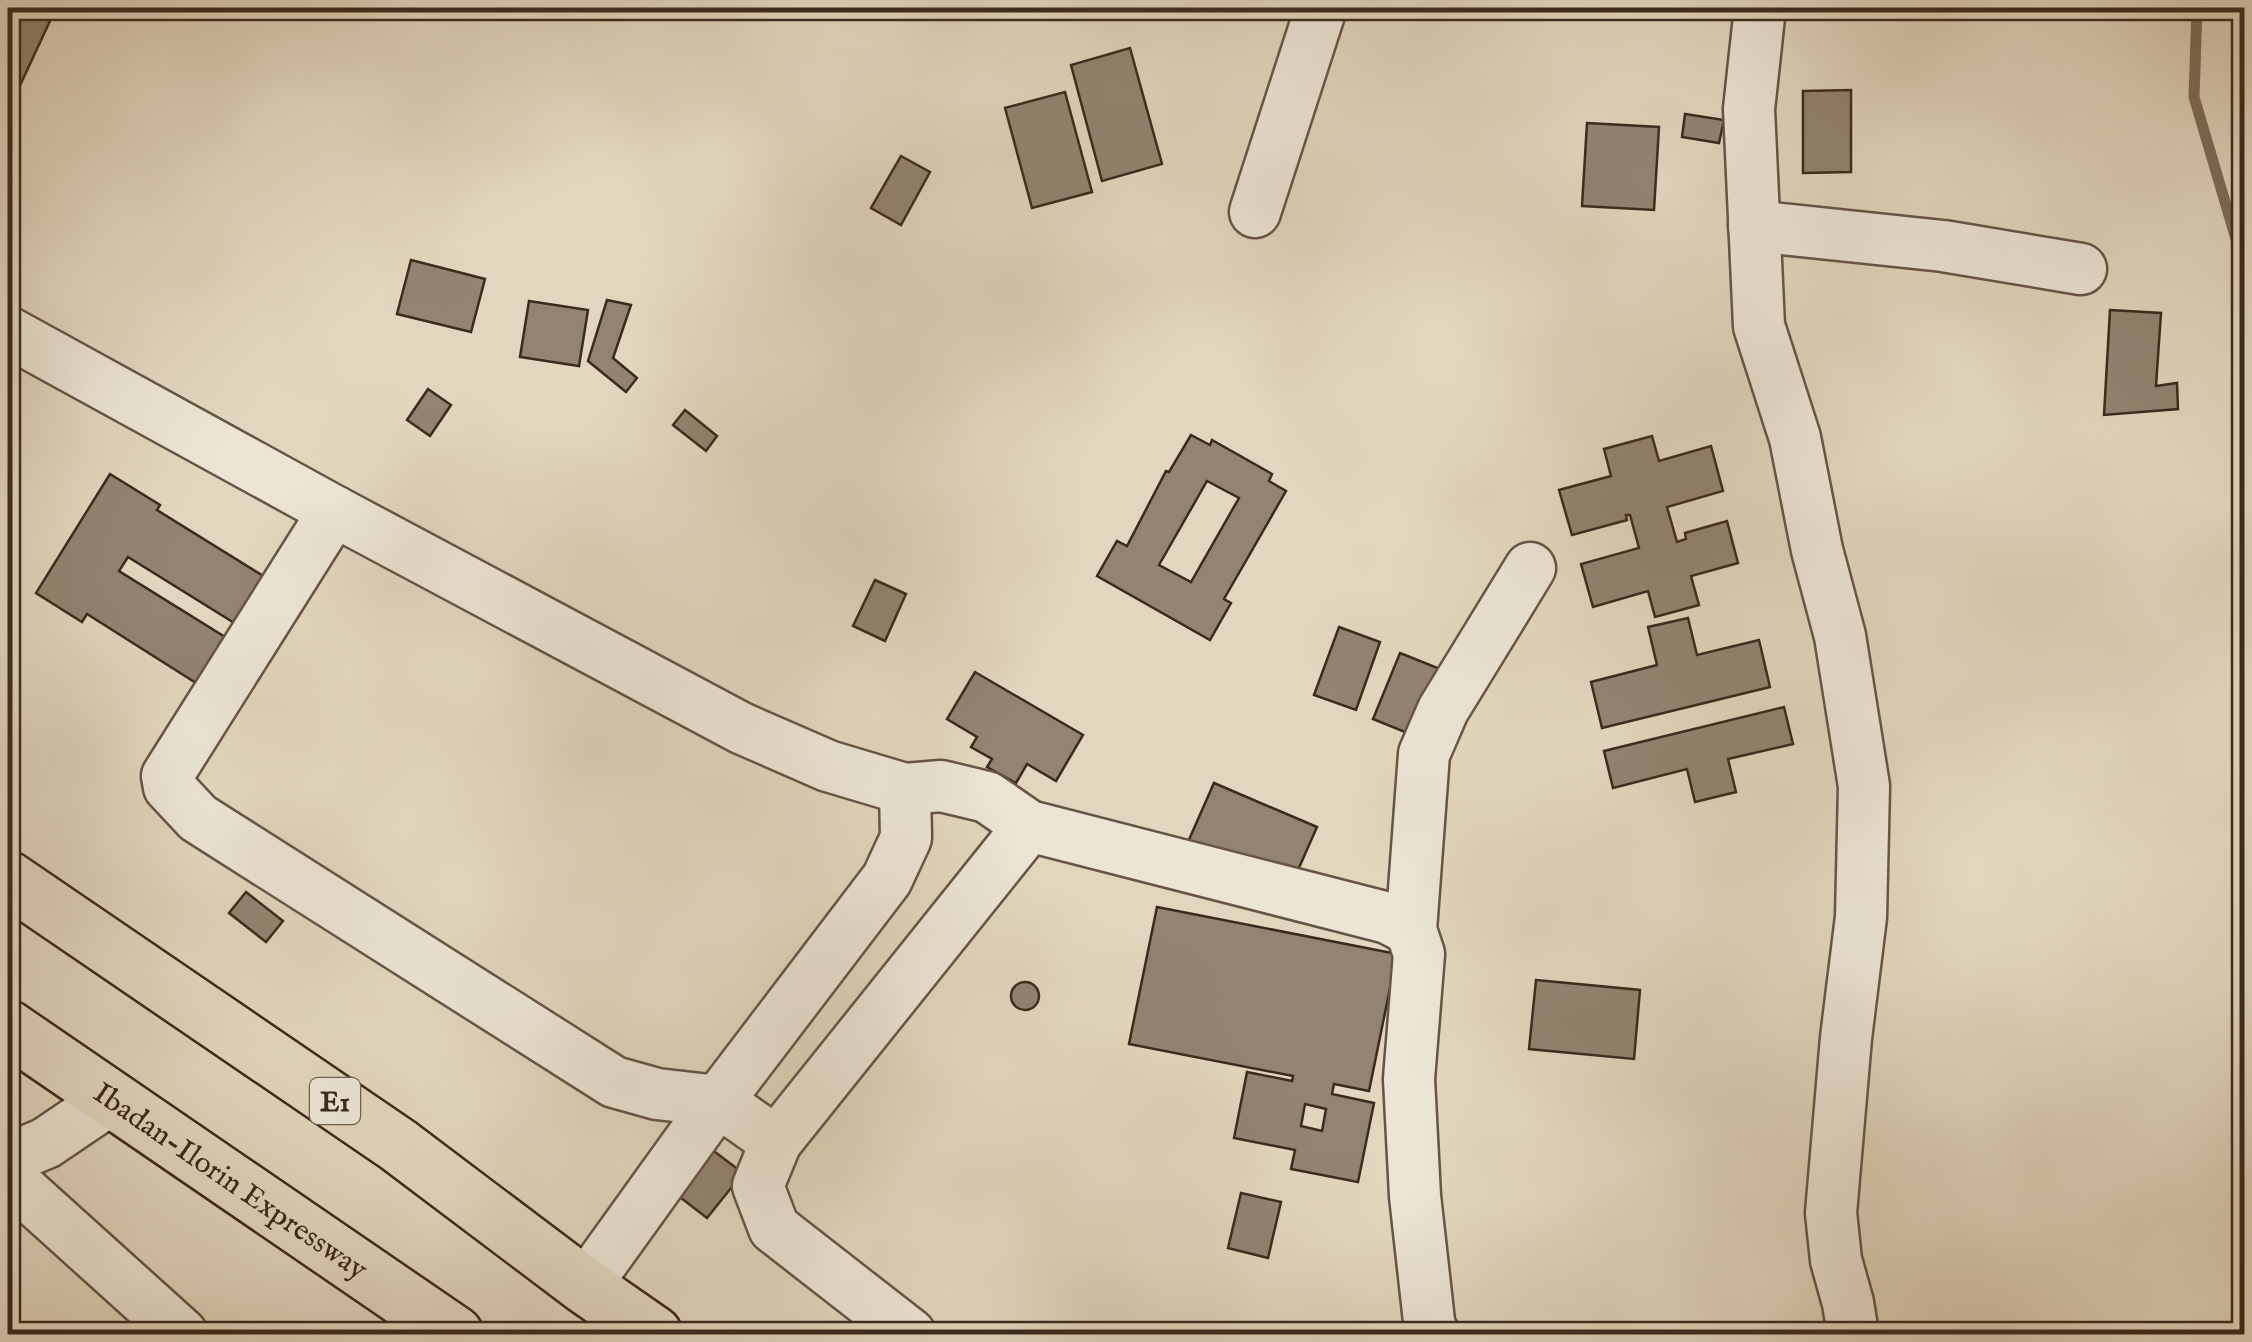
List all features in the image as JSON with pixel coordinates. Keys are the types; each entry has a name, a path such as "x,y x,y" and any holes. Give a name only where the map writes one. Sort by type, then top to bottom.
{"highway":[{"name":"E1","path":"8,879 398,1144 654,1334"},
{"name":"Ibadan-Ilorin Expressway","path":"8,1028 456,1334"}],"street":[{"path":"1255,212 1321,8"},
{"path":"1760,8 1750,109 1758,326 1794,438 1840,636 1864,786 1861,917 1831,1213 1836,1260 1853,1334"},
{"path":"1754,226 1944,246 2081,269"},
{"path":"8,332 741,728 828,766 905,789 941,786 986,797 1029,826 1388,918 1411,930"},
{"path":"334,511 167,776 169,787 198,818 614,1082 657,1094 718,1101 776,1142"},
{"path":"1434,1334 1428,1311 1409,1080 1419,954 1411,930 1424,754 1443,710 1530,568"},
{"path":"585,1286 718,1101 887,879 906,838 905,789"},
{"path":"910,1334 774,1228 758,1186 776,1142 1029,826"},
{"path":"8,1159 46,1144 110,1099"},
{"path":"8,1178 182,1334"}],"building":[{"path":"8,8 56,8 16,94 8,90"},
{"path":"1130,48 1162,164 1102,181 1071,65"},
{"path":"1851,90 1851,172 1803,173 1803,91"},
{"path":"1065,92 1092,192 1032,208 1005,108"},
{"path":"1685,114 1724,120 1719,143 1682,137"},
{"path":"1587,123 1659,127 1654,210 1582,206"},
{"path":"901,156 930,172 901,225 871,208"},
{"path":"411,260 485,279 471,332 397,314"},
{"path":"607,300 631,305 613,358 637,378 626,392 588,361"},
{"path":"529,301 588,310 579,366 520,357"},
{"path":"2110,310 2161,313 2156,386 2177,383 2178,409 2104,415"},
{"path":"428,389 451,405 430,436 407,420"},
{"path":"685,410 717,436 706,451 673,425"},
{"path":"1191,435 1210,445 1212,440 1272,474 1269,481 1286,491 1224,599 1231,603 1210,640 1097,576 1117,541 1127,546 1166,471 1169,472","holes":["1207,481 1239,498 1191,582 1159,565"]},
{"path":"1652,436 1659,461 1711,446 1723,491 1667,507 1677,542 1686,539 1685,533 1727,521 1738,563 1691,576 1699,605 1655,617 1648,591 1593,607 1581,564 1639,548 1630,515 1626,515 1627,520 1572,535 1559,490 1611,476 1604,449"},
{"path":"110,474 160,505 157,510 273,582 244,629 128,557 119,571 233,642 204,688 87,614 82,622 36,593"},
{"path":"875,580 906,594 885,641 853,626"},
{"path":"1688,618 1697,655 1759,640 1770,687 1602,728 1591,682 1657,665 1648,627"},
{"path":"1339,627 1380,642 1356,710 1314,695"},
{"path":"1400,653 1445,671 1417,737 1373,719"},
{"path":"975,672 1083,735 1056,781 1027,764 1016,783 987,767 992,759 971,747 977,737 947,719"},
{"path":"1784,707 1793,744 1728,759 1736,792 1695,802 1687,769 1613,788 1604,751"},
{"path":"1214,783 1317,827 1290,888 1187,844"},
{"path":"246,892 283,921 266,942 229,913"},
{"path":"1157,907 1397,954 1369,1091 1334,1084 1332,1094 1374,1103 1358,1182 1291,1169 1295,1150 1234,1138 1247,1072 1292,1081 1293,1076 1129,1044","holes":["1305,1104 1326,1109 1322,1131 1301,1126"]},
{"path":"1536,980 1640,990 1634,1059 1529,1049"},
{"path":"1025,982 1035,986 1039,996 1035,1006 1025,1010 1015,1006 1011,996 1015,986"},
{"path":"707,1146 743,1173 707,1218 672,1191"},
{"path":"1241,1193 1281,1202 1268,1258 1228,1248"}],"waterway":[{"path":"2197,8 2194,97 2244,266"}]}
